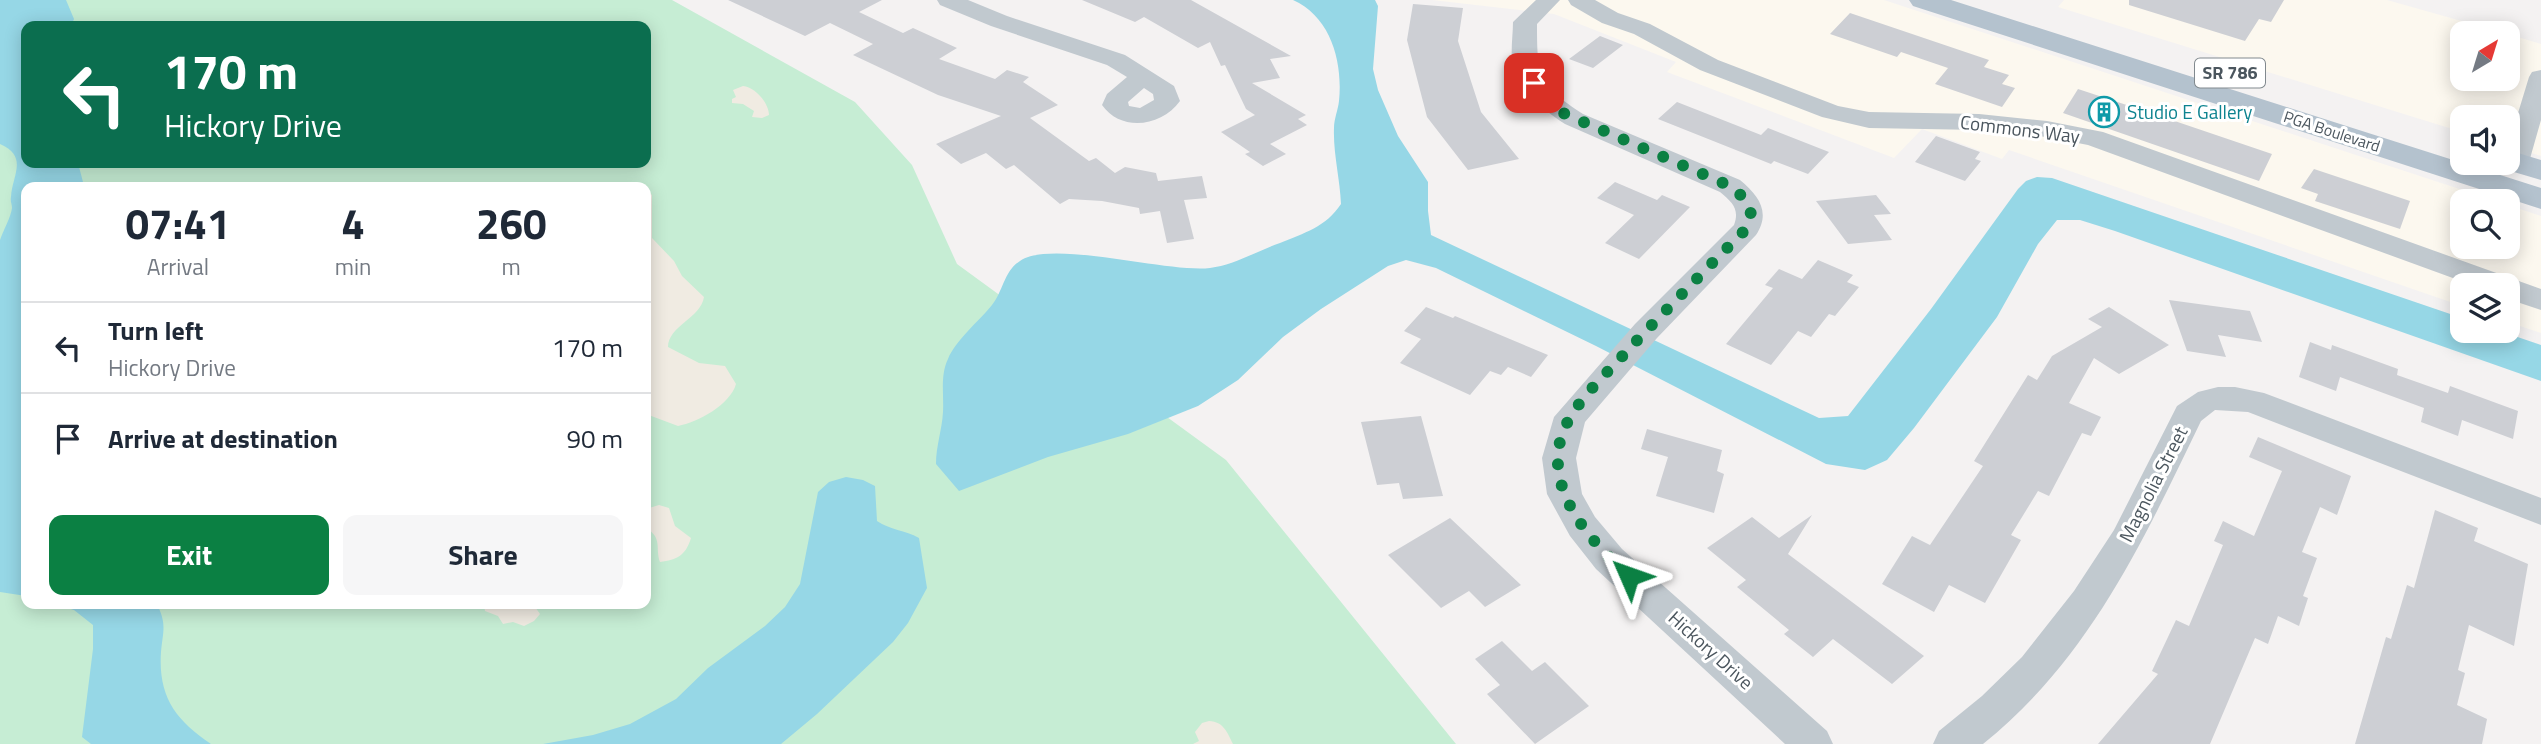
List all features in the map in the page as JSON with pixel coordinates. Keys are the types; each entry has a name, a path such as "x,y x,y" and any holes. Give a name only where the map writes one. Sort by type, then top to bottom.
{"main road":[{"name":"PGA Boulevard","path":"1923,0 2541,199"},
{"name":"PGA Boulevard","path":"1997,0 2450,141"}],"street":[{"path":"948,0 1022,30 1116,60 1135,71 1141,78"},
{"name":"Hickory Drive","path":"1549,0 1529,11 1525,67 1534,83 1554,106 1574,119 1730,186 1746,199 1751,209 1751,220 1746,229 1646,331 1579,405 1564,430 1558,458 1559,473 1568,504 1583,530 1609,559 1813,744"},
{"name":"Commons Way","path":"1579,0 1616,10 1642,29 1729,74 1831,112 1869,120 1979,122 2094,138 2467,273"},
{"path":"2522,164 2541,77"},
{"path":"2520,292 2541,300"},
{"name":"Magnolia Street","path":"1953,744 2019,685 2066,632 2114,560 2188,414 2196,404 2213,398 2232,397 2253,401 2541,512"}],"shaded area":[{"path":"1432,0 1884,0 2459,189 2450,189 2450,259 2520,259 2520,209 2541,216 2541,333 2520,326 2520,273 2450,273 2450,302 2009,150 2002,159 1922,129 1894,158 1667,72 1676,62 1554,14"},
{"path":"2064,0 2387,0 2461,21 2450,21 2450,91 2520,91 2520,38 2541,44 2541,156 2520,150 2520,105 2450,105 2450,128 2058,7"}],"green space":[{"path":"0,0 672,0 855,102 912,165 957,264 1226,460 1456,744 0,744"}],"sand":[{"path":"743,86 760,96 769,115 762,118 752,117 754,111 743,104 732,103 732,99 736,97 733,90"},
{"path":"651,194 652,238 674,261 682,276 704,297 697,311 673,333 668,347 699,363 725,366 736,384 727,399 712,411 695,421 678,426 651,416"},
{"path":"659,505 669,508 675,526 691,538 680,556 660,562 657,539 651,532 651,507"},
{"path":"536,609 540,614 524,626 513,622 503,624 498,616 485,611"},
{"path":"1209,721 1222,726 1233,744 1193,744 1199,741 1195,732 1202,723"}],"water":[{"path":"0,0 66,0 73,21 21,21 21,168 79,168 83,182 21,182 21,595 0,592 0,240 12,208 12,189 17,167 14,155 0,144"},
{"path":"1293,0 1375,0 1378,6 1373,69 1378,90 1398,136 1428,182 1431,235 1819,418 1848,416 1931,309 2018,189 2026,181 2037,177 2052,178 2450,314 2450,343 2520,343 2520,338 2541,345 2541,381 2115,231 2080,220 2057,220 2038,244 1997,317 1914,428 1887,460 1865,470 1826,464 1596,346 1436,268 1406,260 1388,266 1321,309 1283,337 1238,380 1198,406 1128,434 1048,457 959,491 936,464 946,365 951,352 992,305 1010,270 1020,261 1035,255 1057,254 1210,268 1237,261 1306,232 1329,218 1341,204 1334,137 1339,101 1339,71 1332,42 1317,17"},
{"path":"846,477 863,480 875,486 877,521 919,538 927,588 908,623 893,642 817,714 781,744 543,744 593,735 630,724 676,699 708,668 765,626 785,607 800,584 818,492 829,482"},
{"path":"71,609 159,609 163,623 162,682 166,694 171,706 188,726 211,744 91,744 82,737 93,649 93,625"}],"building":[{"path":"728,0 882,0 859,12 903,33 913,28 957,48 939,59 995,79 1007,70 1029,77 1023,82 1058,105 1030,118 1089,161 1096,158 1115,173 1125,167 1156,173 1158,181 1202,176 1207,198 1184,200 1194,239 1167,243 1160,211 1140,214 1139,208 1102,201 1069,199 1060,204 1014,165 1006,169 986,153 961,164 936,144 1001,116 938,95 853,55 873,44 830,23 805,36"},
{"path":"1082,0 1191,0 1291,56 1270,59 1280,78 1252,83 1306,115 1298,119 1307,125 1270,144 1286,154 1263,166 1245,154 1250,152 1221,132 1255,115 1246,109 1225,65 1221,66 1210,42 1198,48 1144,17 1135,22"},
{"path":"2129,0 2284,0 2271,22 2259,19 2245,41 2129,5"},
{"path":"1413,4 1463,8 1458,41 1481,112 1519,159 1468,170 1427,117 1407,40"},
{"path":"1850,13 1989,60 1984,67 2009,75 2002,84 2015,88 2002,107 1935,84 1948,68 1901,52 1897,57 1830,34"},
{"path":"1600,36 1623,45 1593,68 1569,59"},
{"path":"2078,89 2272,154 2259,181 2063,113"},
{"path":"1677,102 1761,135 1768,128 1829,152 1808,174 1774,161 1771,164 1658,119"},
{"path":"1936,136 1980,152 1975,159 1981,161 1965,181 1915,162"},
{"path":"2314,169 2410,201 2400,229 2315,201 2318,194 2301,188"},
{"path":"1615,182 1657,200 1662,195 1690,207 1639,259 1605,243 1634,215 1597,198"},
{"path":"1876,195 1891,214 1874,215 1892,240 1848,244 1816,201"},
{"path":"1818,260 1853,275 1847,282 1859,287 1835,316 1829,314 1811,337 1798,331 1771,365 1726,344 1773,288 1765,285 1779,269 1802,279"},
{"path":"2169,300 2250,311 2262,342 2218,335 2226,357 2187,351"},
{"path":"1426,307 1453,318 1455,316 1548,355 1531,377 1508,367 1501,375 1490,371 1470,395 1400,363 1421,339 1404,331"},
{"path":"2109,307 2169,345 2119,374 2094,358 2069,403 2101,417 2091,436 2082,433 2049,496 2038,491 2011,535 2021,540 1985,603 1949,585 1934,612 1882,584 1912,536 1930,545 1983,466 1974,461 2028,375 2037,380 2052,356 2102,327 2088,319"},
{"path":"2310,342 2331,350 2332,345 2398,369 2397,375 2448,393 2450,386 2518,411 2513,439 2462,420 2458,436 2421,422 2424,408 2340,377 2336,391 2299,377"},
{"path":"1421,416 1443,496 1403,499 1399,483 1377,485 1361,422"},
{"path":"1647,429 1722,450 1717,471 1724,474 1714,513 1656,496 1668,457 1641,449"},
{"path":"2258,437 2351,476 2337,515 2320,507 2302,552 2317,558 2303,596 2308,598 2299,626 2278,616 2268,644 2255,638 2210,744 2098,744 2158,674 2152,671 2176,620 2189,626 2223,545 2214,541 2223,521 2254,536 2282,471 2249,457"},
{"path":"2435,510 2478,528 2474,541 2528,564 2514,646 2469,625 2458,670 2465,673 2457,705 2487,719 2482,744 2355,744 2386,637 2391,639 2407,585 2414,588"},
{"path":"1812,515 1788,554 1924,656 1892,684 1833,639 1813,657 1784,634 1789,630 1737,587 1746,580 1707,548 1752,517 1779,538"},
{"path":"1450,518 1521,585 1485,607 1469,591 1441,608 1388,555"},
{"path":"1502,641 1532,671 1545,662 1589,706 1535,744 1487,694 1500,685 1475,659"}],"place":[{"name":"Studio E Gallery","path":"2104,112"}],"route":[{"path":"1534,83 1563,113 1730,186 1746,199 1751,209 1751,220 1746,229 1615,364 1579,405 1564,430 1558,458 1562,489 1568,504 1583,530 1609,559 1629,576"}]}
